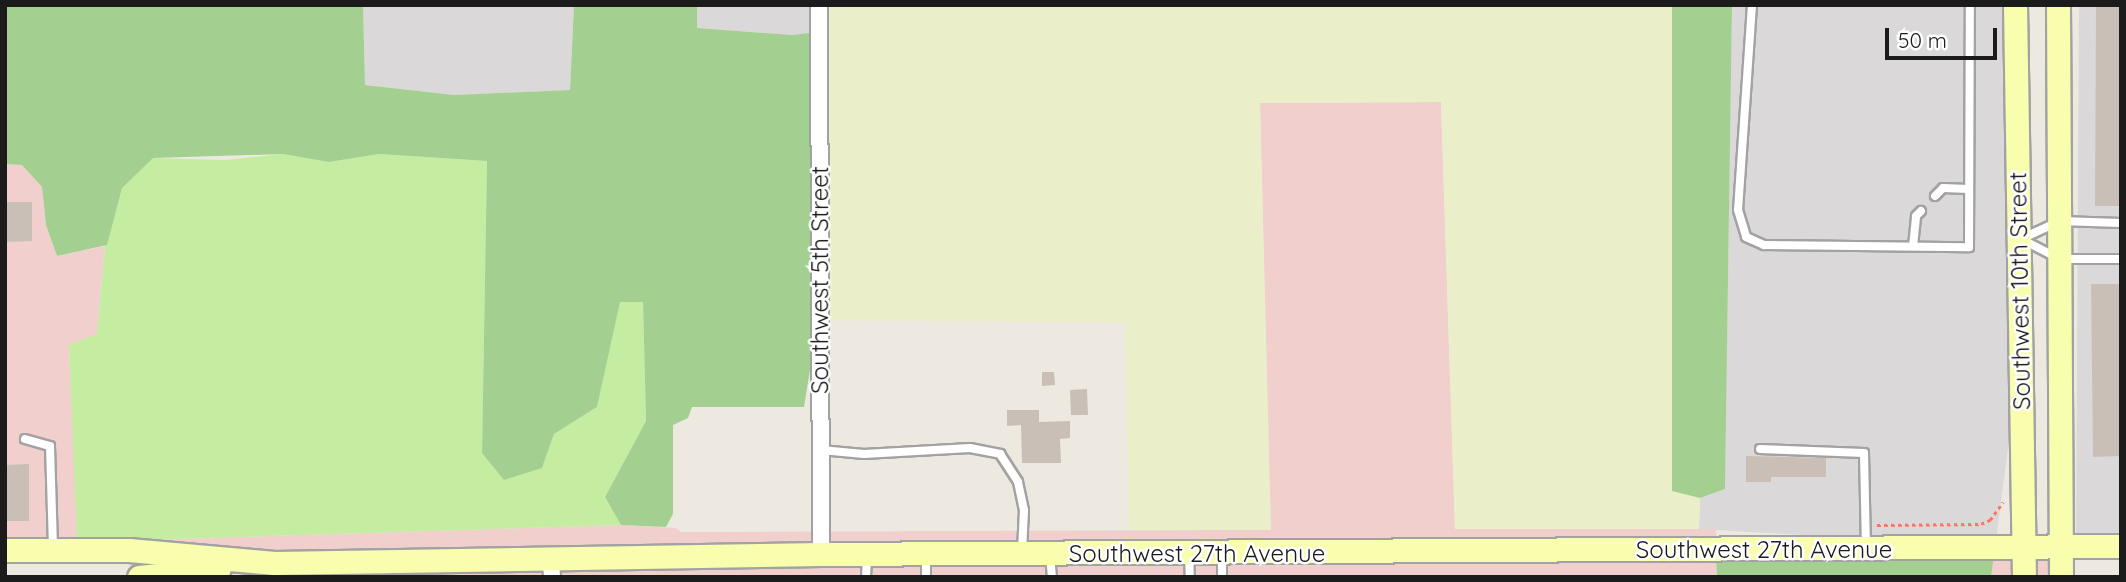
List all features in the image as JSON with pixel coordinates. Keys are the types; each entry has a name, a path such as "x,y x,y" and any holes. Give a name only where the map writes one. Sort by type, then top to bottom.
{"main road":[{"name":"Southwest 10th Street","path":"2015,5 2024,577"},
{"name":"Southwest 10th Street","path":"2058,5 2063,547 2061,577"},
{"name":"Southwest 27th Avenue","path":"5,550 129,551 274,563 552,569 821,554 866,566 926,565 1022,554 1051,566 1190,565 1222,554 2121,546"},
{"name":"Southwest 27th Avenue","path":"139,577 274,563"}],"street":[{"name":"Southwest 5th Street","path":"820,5 821,554"}],"lane":[{"path":"1752,5 1738,210 1746,237 1765,245 1969,247 1970,5"},
{"path":"1935,196 1943,188 1969,189"},
{"path":"1913,246 1916,216 1921,211"},
{"path":"2020,239 2060,220 2121,223"},
{"path":"2020,239 2060,259 2121,259"},
{"path":"25,439 50,446 53,550"},
{"path":"821,450 864,454 970,448 1000,454 1018,482 1022,500 1022,554"},
{"path":"1760,449 1864,453 1867,549"},
{"path":"1222,554 1222,577"}],"path":[{"path":"1877,525 1981,524 1990,520 2004,494"}],"shaded area":[{"path":"363,5 574,5 570,90 454,95 365,85"},
{"path":"697,5 818,5 818,32 792,35 697,28"},
{"path":"1732,5 2005,5 2010,433 1996,540 1904,541 1699,529 1700,498 1725,489"},
{"path":"2079,5 2121,5 2121,539 2076,539"},
{"path":"1441,102 1455,529 1716,529 1716,543 282,555 5,542 5,164 22,165 42,187 46,225 57,256 105,246 97,335 69,345 78,542 621,525 676,528 681,532 1270,530 1260,103"},
{"path":"1994,555 2015,555 2016,577 1991,577"},
{"path":"2033,555 2054,555 2053,577 2033,577"},
{"path":"1716,558 1717,577 216,577 274,571 821,562"}],"green space":[{"path":"5,5 363,5 365,85 454,95 570,90 574,5 697,5 697,28 792,35 818,32 818,320 804,407 692,407 688,418 673,425 673,514 666,527 621,525 605,497 646,421 643,302 620,302 597,407 554,434 542,468 504,480 482,453 487,161 379,154 329,162 283,154 153,158 122,188 107,245 57,256 46,225 42,187 22,165 5,164"},
{"path":"818,5 1672,5 1672,490 1700,498 1699,529 1455,529 1441,102 1260,103 1271,530 1129,530 1125,322 818,320"},
{"path":"1672,5 1732,5 1725,489 1700,498 1672,491"},
{"path":"283,154 329,162 379,154 487,161 482,453 542,468 554,434 597,407 619,302 643,301 646,421 605,497 621,525 77,542 69,345 97,334 105,246 122,188 152,158 226,160"},
{"path":"1994,555 1991,577 1717,577 1716,558"}],"building":[{"path":"2096,5 2121,5 2121,206 2095,206"},
{"path":"5,202 32,202 32,241 5,242"},
{"path":"2091,284 2120,284 2121,456 2093,457"},
{"path":"1042,372 1054,372 1055,385 1042,386"},
{"path":"1087,389 1088,415 1071,415 1070,390"},
{"path":"1007,410 1039,410 1039,422 1070,421 1070,438 1060,439 1061,463 1022,463 1021,425 1007,426"},
{"path":"1746,456 1826,458 1826,477 1771,477 1771,482 1746,482"},
{"path":"29,464 29,521 5,521 5,465"}]}
